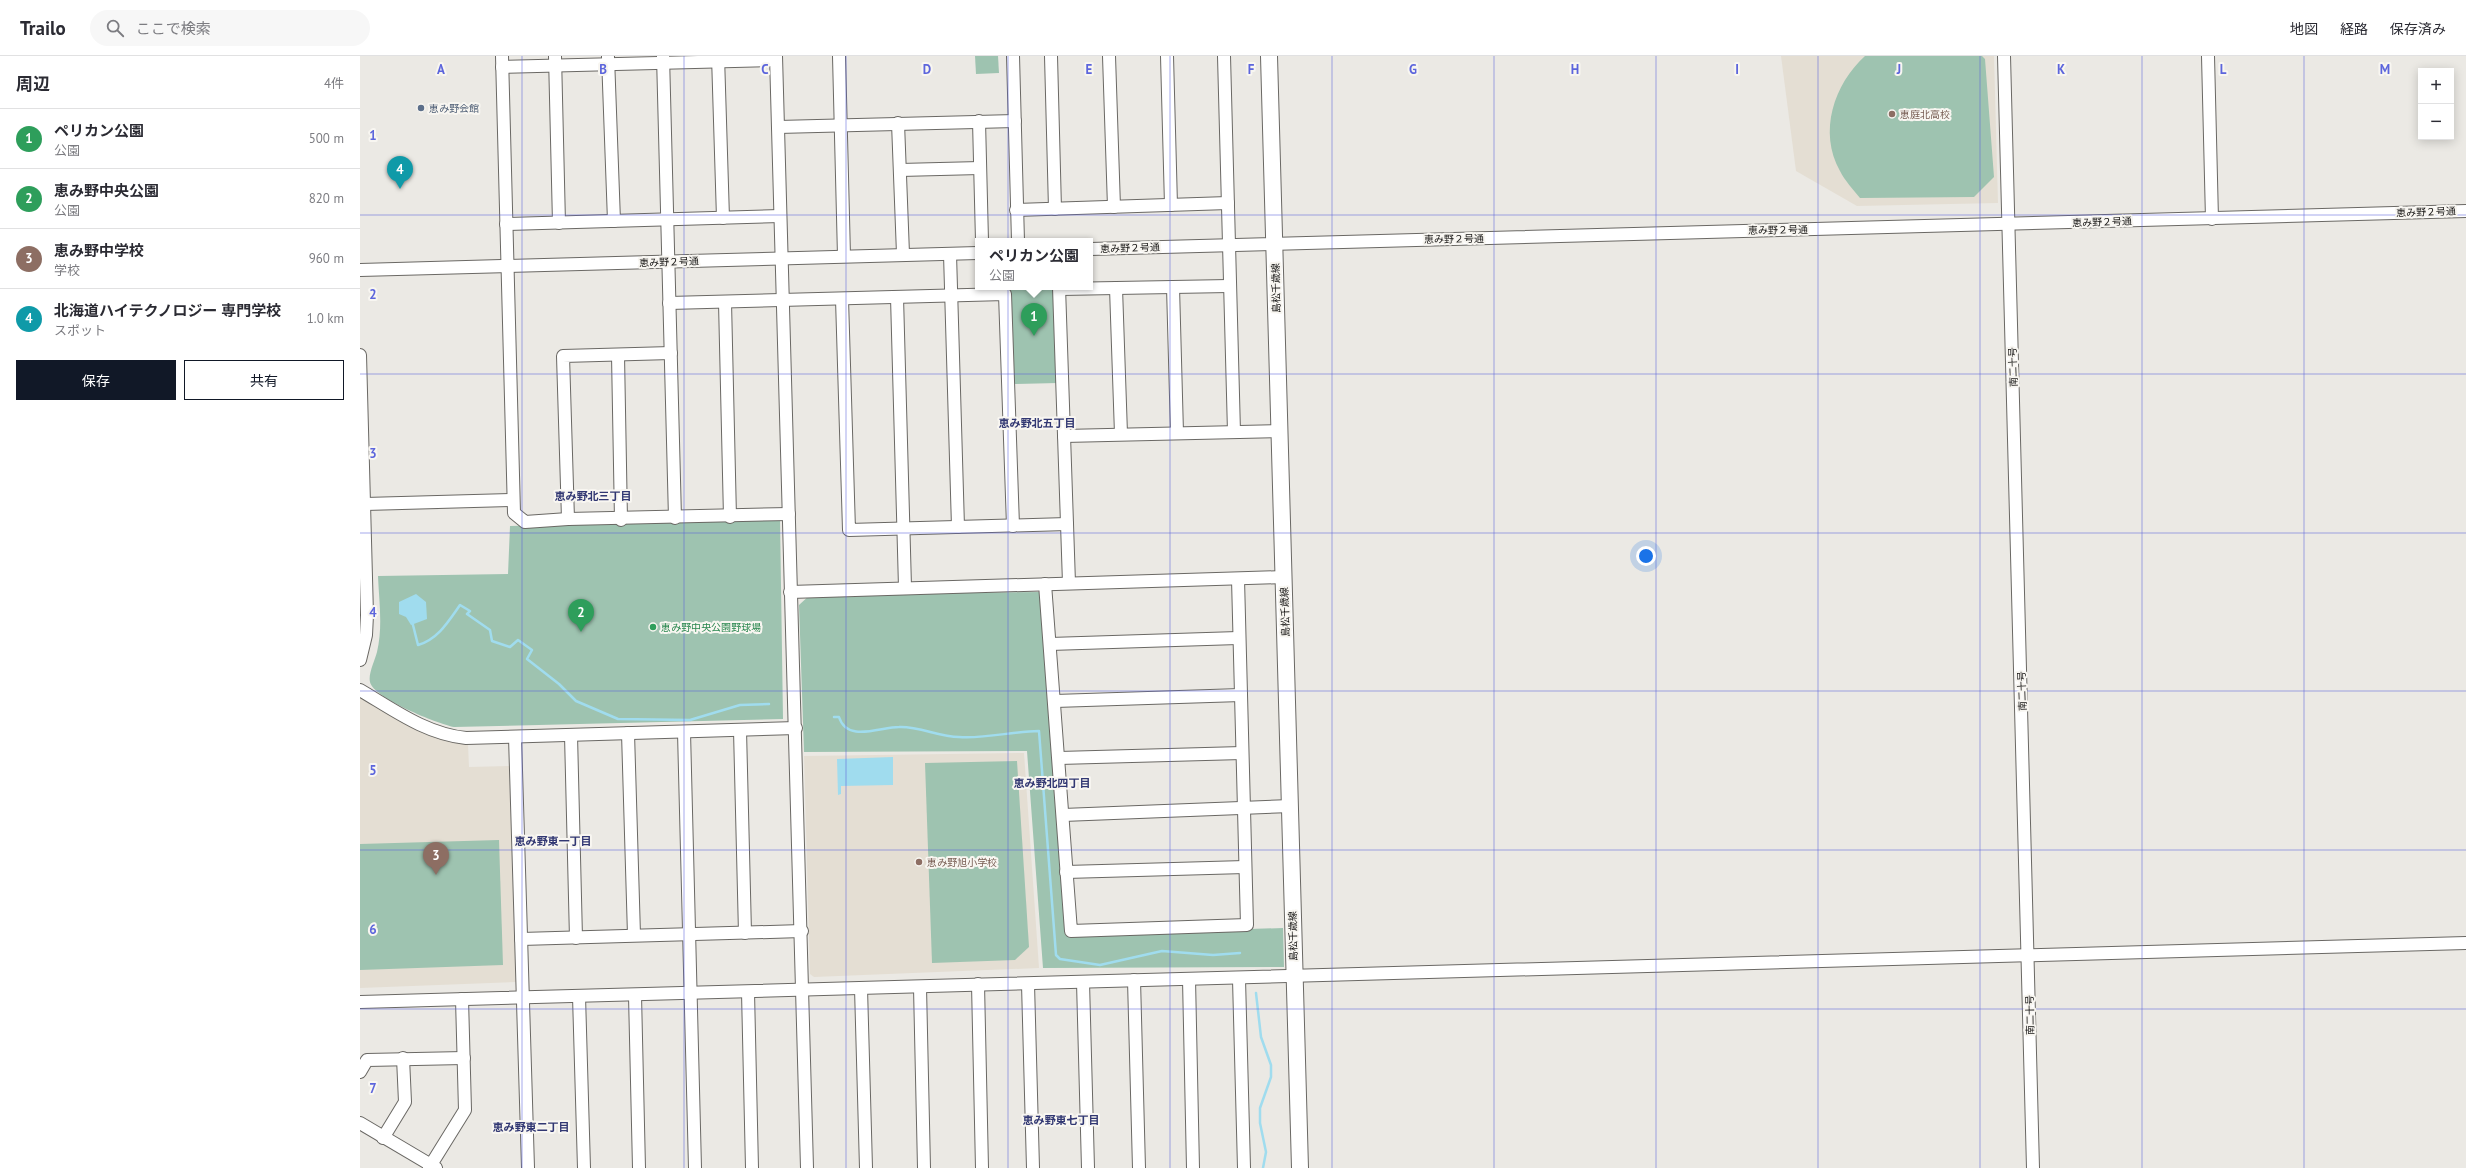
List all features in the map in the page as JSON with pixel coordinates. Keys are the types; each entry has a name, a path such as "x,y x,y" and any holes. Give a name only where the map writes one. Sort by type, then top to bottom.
{"main road":[{"name":"島松千歳線","path":"1269,56 1291,806 1293,977 1300,1168"}],"street":[{"path":"839,56 844,256"},
{"path":"1013,56 1018,238"},
{"path":"1051,56 1055,209"},
{"path":"1109,56 1114,207"},
{"path":"1167,56 1171,205"},
{"path":"1224,56 1234,432"},
{"name":"南二十号","path":"2004,56 2029,955 2033,1168"},
{"path":"2208,56 2212,212"},
{"path":"789,514 621,520 568,519 525,522 514,513 502,62 776,58 789,514 790,592 802,931 807,1168"},
{"path":"663,59 675,518"},
{"path":"718,59 723,218"},
{"path":"608,60 614,221"},
{"path":"556,61 559,223"},
{"path":"979,121 982,238"},
{"path":"778,127 1015,121"},
{"path":"898,123 903,254"},
{"path":"900,170 980,168"},
{"path":"1016,210 1228,203"},
{"name":"恵み野２号通","path":"1093,249 1229,245 2008,213 2466,211"},
{"path":"506,224 780,216"},
{"name":"恵み野２号通","path":"360,270 975,253"},
{"path":"950,254 958,527"},
{"path":"1093,288 1229,286"},
{"path":"1173,287 1177,433"},
{"path":"1116,288 1121,434"},
{"path":"1060,290 1069,583"},
{"path":"669,303 1005,294 1013,526"},
{"path":"896,297 904,529 904,586"},
{"path":"842,299 849,530 1067,524"},
{"path":"725,302 730,516"},
{"path":"568,519 563,356 671,353"},
{"path":"360,355 366,504 366,636 360,660"},
{"path":"618,355 621,520"},
{"path":"1064,436 1279,431"},
{"path":"366,504 513,500"},
{"path":"790,592 904,586 1045,584 1284,577"},
{"path":"1045,584 1055,701 1071,931 1247,925 1241,695 1238,638 1238,579"},
{"path":"1050,644 1238,638"},
{"path":"360,690 412,721 438,732 466,738 796,728"},
{"path":"1055,701 1241,695"},
{"path":"740,730 745,933"},
{"path":"684,732 689,934 692,992 695,1168"},
{"path":"628,733 634,935"},
{"path":"571,735 576,938"},
{"path":"515,737 528,1168"},
{"path":"1059,758 1242,753"},
{"path":"1063,815 1291,806"},
{"path":"1066,872 1245,867"},
{"path":"521,940 634,935 802,931"},
{"path":"360,1002 920,987 978,984 1239,979 2466,943"},
{"path":"1189,979 1193,1168"},
{"path":"1239,979 1244,1168"},
{"path":"1134,980 1139,1168"},
{"path":"1083,982 1088,1168"},
{"path":"978,984 982,1168"},
{"path":"1028,984 1033,1168"},
{"path":"920,987 924,1168"},
{"path":"861,988 866,1168"},
{"path":"748,992 752,1168"},
{"path":"635,995 639,1168"},
{"path":"579,996 584,1168"},
{"path":"360,1123 432,1167 465,1110 462,999"},
{"path":"360,1072 367,1060 403,1058 464,1058"},
{"path":"384,1138 405,1102 403,1058"}],"shaded area":[{"name":"恵庭北高校","path":"1781,56 1994,56 1998,203 1857,206 1796,171"},
{"path":"360,696 434,736 447,741 468,744 469,767 509,766 516,982 360,988"},
{"name":"恵み野旭小学校","path":"1024,753 1039,968 814,977 810,974 804,756"}],"green space":[{"path":"975,56 998,56 999,73 976,74"},
{"name":"恵庭北高校","path":"1865,56 1982,56 1985,59 1994,177 1974,197 1860,198 1847,182 1833,156 1830,141 1830,125 1838,94 1845,80 1854,67"},
{"path":"1011,290 1055,290 1058,383 1013,384"},
{"path":"780,519 783,719 454,727 421,716 407,709 382,695 370,682 370,675 377,652 380,633 378,576 508,574 510,526"},
{"path":"1040,592 1065,935 1283,928 1284,967 1043,968 1027,751 804,752 799,605 811,594"},
{"path":"1017,761 1029,947 1015,960 932,963 925,763"},
{"path":"499,840 503,965 360,970 360,844"}],"water":[{"path":"416,594 426,602 427,619 411,625 406,617 399,614 399,602"},
{"path":"893,757 893,785 841,786 841,794 838,795 837,759"}],"waterway":[{"path":"412,621 418,645 431,639 437,634 447,624 460,605 470,611 467,614 490,630 492,641 510,647 518,640 532,650 527,659 559,684 576,701 618,719 690,720 740,705 769,704"},
{"path":"834,717 839,717 843,725 849,730 856,732 906,727 952,737 969,737 1039,731 1056,955 1060,959 1100,965 1162,951 1213,955 1240,953"},
{"path":"1256,993 1261,1037 1271,1065 1271,1077 1260,1108 1260,1123 1266,1152 1263,1168"}],"place":[{"name":"恵み野会館","path":"421,108"},
{"name":"恵庭北高校","path":"1892,114"},
{"name":"北海道ハイテクノロジー 専門学校","path":"400,189"},
{"name":"ペリカン公園","path":"1034,336"},
{"name":"恵み野中央公園野球場","path":"653,627"},
{"name":"恵み野中央公園","path":"581,632"},
{"name":"恵み野旭小学校","path":"919,862"},
{"name":"恵み野中学校","path":"436,875"}],"district":[{"name":"恵み野北五丁目","path":"1037,423"},
{"name":"恵み野北三丁目","path":"593,496"},
{"name":"恵み野北四丁目","path":"1052,783"},
{"name":"恵み野東一丁目","path":"553,841"},
{"name":"恵み野東七丁目","path":"1061,1120"},
{"name":"恵み野東二丁目","path":"531,1127"}]}
